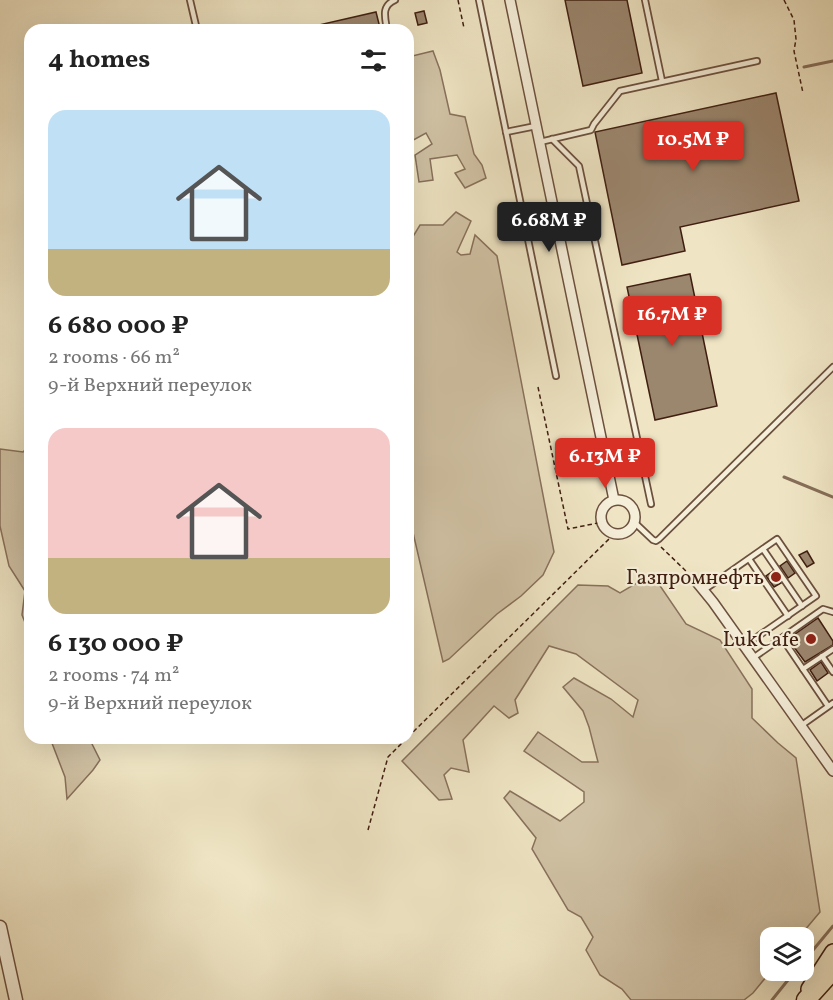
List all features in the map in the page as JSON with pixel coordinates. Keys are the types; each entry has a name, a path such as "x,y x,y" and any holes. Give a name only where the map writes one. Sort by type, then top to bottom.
{"highway":[{"path":"804,1000 833,970"}],"main road":[{"path":"804,1000 833,952"}],"street":[{"path":"510,0 614,500"},
{"path":"621,500 633,508 634,522 625,532 618,534 605,528 600,515 607,503 621,500"},
{"path":"695,580 801,725 830,759 833,771"},
{"path":"0,927 15,1000"}],"lane":[{"path":"190,0 196,24"},
{"path":"386,24 385,7 395,0"},
{"path":"479,0 556,376"},
{"path":"645,0 662,81"},
{"path":"540,142 591,130 621,91 757,61"},
{"path":"506,132 536,126"},
{"path":"552,139 579,166 651,504"},
{"path":"634,522 656,541 833,367"},
{"path":"704,590 777,540 816,596 744,646"},
{"path":"763,549 802,606"},
{"path":"749,559 788,616"},
{"path":"753,658 823,609 833,612"},
{"path":"782,638 831,704 801,725"},
{"path":"803,669 833,649"},
{"path":"822,656 833,672"}],"path":[{"path":"458,0 464,28"},
{"path":"784,0 794,20 796,39 794,51 803,93"},
{"path":"538,387 568,529 598,523"},
{"path":"414,730 610,538"},
{"path":"656,541 695,580"},
{"path":"368,830 388,757 400,744"}],"shaded area":[{"path":"433,51 440,70 450,114 465,117 474,154 482,165 486,178 465,188 455,173 465,169 457,155 430,159 433,180 419,182 415,155 432,144 426,133 414,140 414,56"},
{"path":"456,212 471,221 457,252 461,255 470,254 475,235 497,256 554,552 543,575 443,662 414,537 414,235 420,225 443,225"},
{"path":"0,449 23,452 24,589 9,566 0,526"},
{"path":"652,574 686,624 720,640 752,689 752,718 796,758 820,912 807,927 760,927 760,981 763,981 744,1000 631,1000 622,989 600,975 586,950 593,937 581,917 568,910 532,849 536,838 504,798 510,791 560,821 584,802 584,792 524,751 538,732 582,762 598,762 583,711 563,687 574,678 611,699 633,717 638,700 576,654 549,646 515,700 518,713 509,718 494,706 463,740 469,772 451,768 444,775 452,799 439,800 402,761 578,585 608,586 620,593"},
{"path":"52,744 92,744 100,760 67,799 65,777"}],"building":[{"path":"565,0 627,0 642,73 583,86"},
{"path":"424,11 427,23 418,25 415,13"},
{"path":"376,12 379,24 323,24"},
{"path":"776,93 799,201 680,227 685,251 622,265 595,132"},
{"path":"690,274 717,406 655,420 627,287"},
{"path":"807,551 814,563 807,567 799,555"},
{"path":"787,561 795,573 788,578 780,566"},
{"path":"773,571 781,583 774,587 766,576"},
{"path":"818,618 833,641 833,645 805,662 788,639"},
{"path":"821,662 828,673 817,681 810,670"}],"waterway":[{"path":"804,67 833,61"},
{"path":"784,477 833,497"},
{"path":"814,949 833,926"},
{"path":"772,1000 787,981"}],"place":[{"name":"Газпромнефть","path":"776,577"},
{"name":"LukCafe","path":"811,639"}]}
